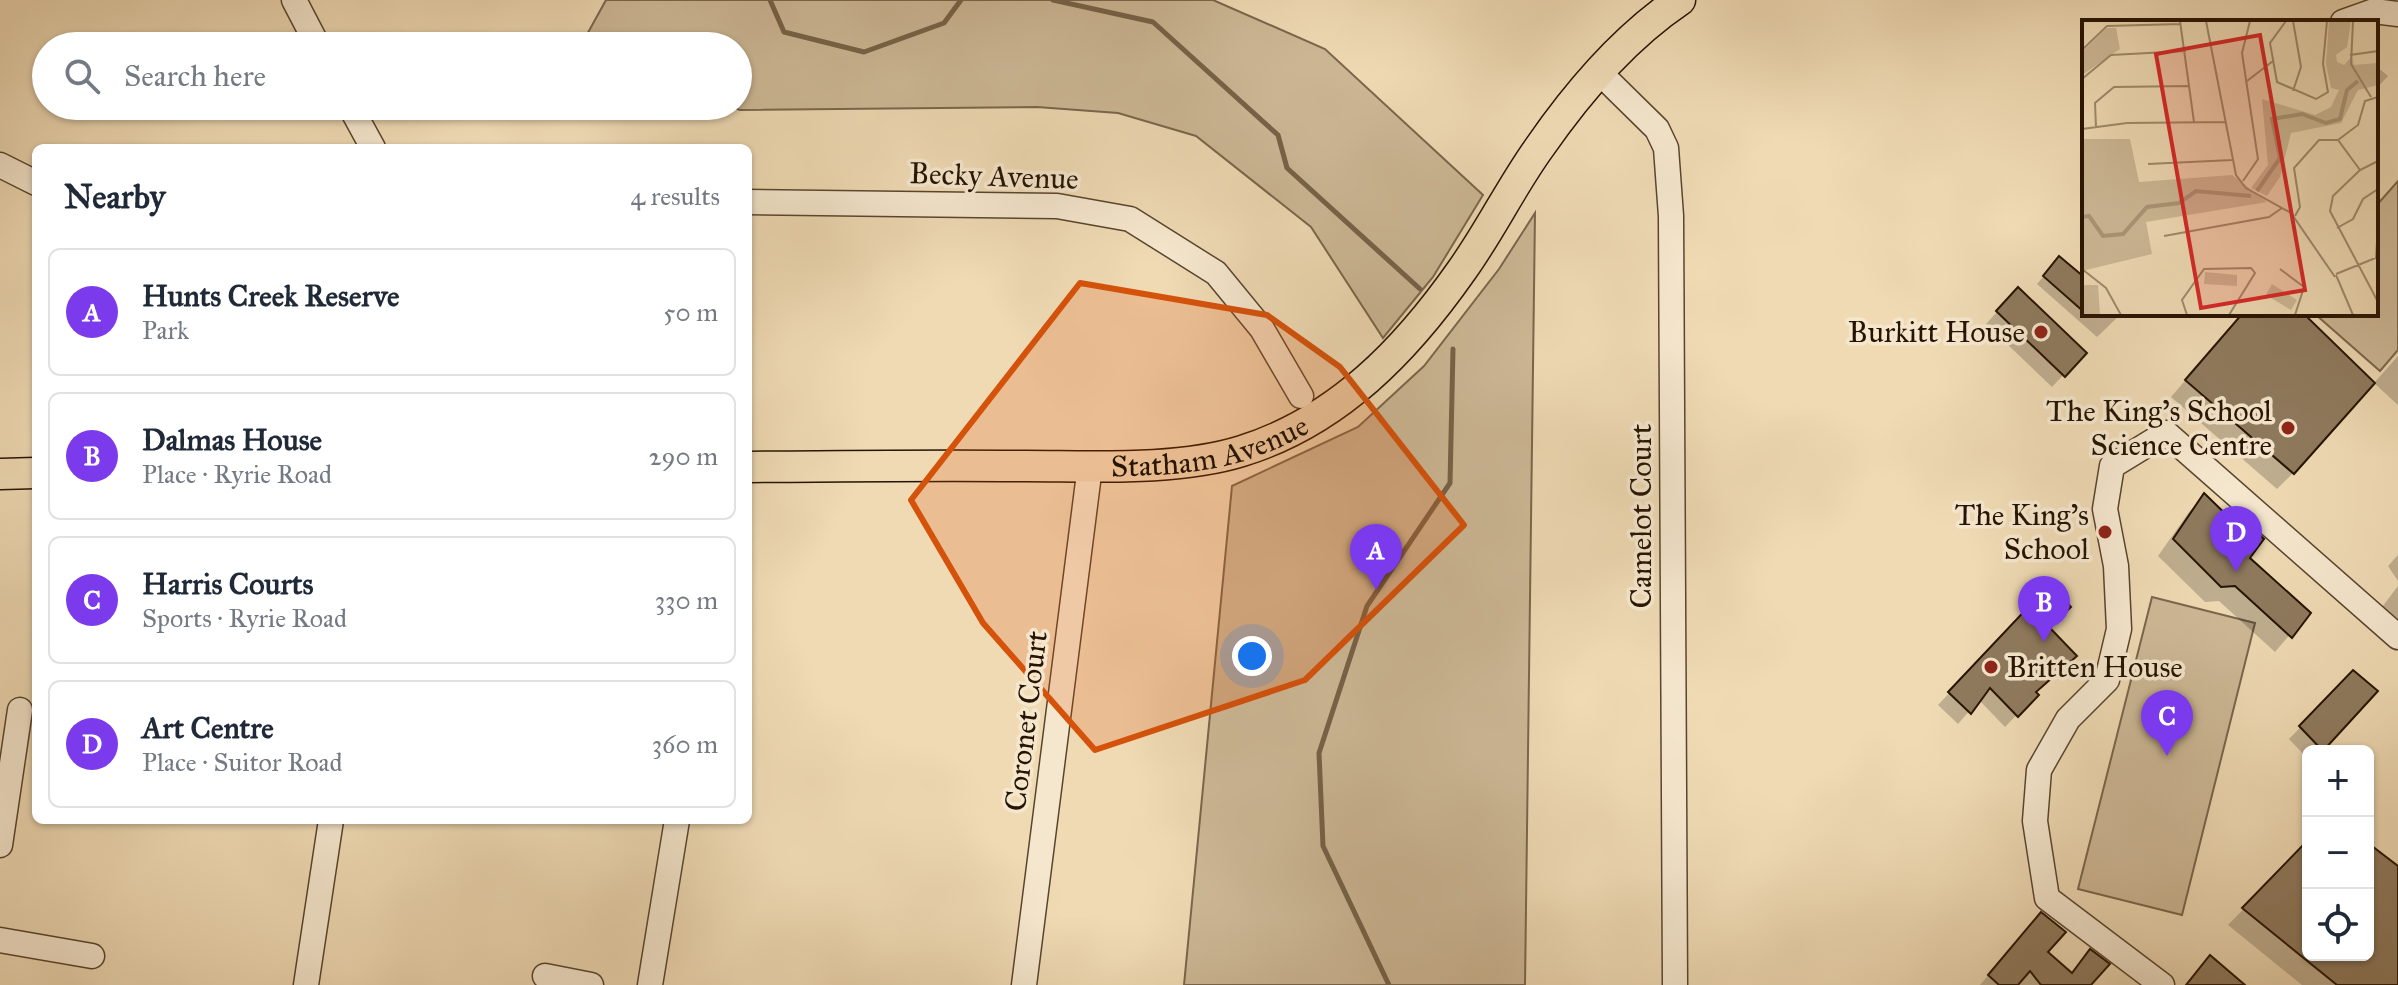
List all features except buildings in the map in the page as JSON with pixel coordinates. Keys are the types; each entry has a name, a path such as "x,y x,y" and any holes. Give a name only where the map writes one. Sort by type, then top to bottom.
{"main road":[{"name":"Statham Avenue","path":"752,467 1090,466 1191,460 1241,451 1308,423 1371,378 1433,308 1476,251 1537,149 1599,72 1680,0"},
{"path":"0,474 32,473"}],"street":[{"path":"294,0 311,32"},
{"path":"2349,20 2374,11 2398,14"},
{"name":"Camelot Court","path":"1599,72 1657,129 1666,148 1671,216 1675,985"},
{"path":"358,120 371,144"},
{"path":"0,165 32,181"},
{"name":"Becky Avenue","path":"752,202 1057,206 1130,219 1216,273 1262,329 1301,396"},
{"path":"2162,985 2047,898 2035,821 2039,770 2068,719 2107,680 2119,629 2116,566 2105,509 2112,466 2166,433 2398,637"},
{"name":"Coronet Court","path":"1024,985 1090,466"},
{"path":"0,845 19,710"},
{"path":"306,985 330,824"},
{"path":"650,985 676,824"},
{"path":"0,940 92,956"},
{"path":"545,976 591,985"}],"highlighted area":[{"path":"1080,283 1267,315 1340,367 1464,525 1305,680 1095,750 983,623 911,500"}],"shaded area":[{"path":"606,0 1213,0 1325,49 1483,195 1433,277 1383,338 1311,227 1196,136 1118,113 1037,107 752,110 752,32 588,32"},
{"path":"2398,181 2398,350 2380,371 2317,316 2378,316 2378,204"},
{"path":"1535,213 1525,985 1184,985 1232,486 1358,427 1424,366 1499,269"},
{"path":"2152,597 2255,623 2182,915 2078,889"}],"waterway":[{"path":"770,0 784,32 864,52 944,23 961,0"},
{"path":"1053,0 1153,22 1278,135 1287,168 1420,289"},
{"path":"1389,985 1323,846 1319,753 1367,606 1450,483 1453,349"}],"place":[{"name":"Burkitt House","path":"2041,332"},
{"name":"The King's School Science Centre","path":"2288,428"},
{"name":"The King's School","path":"2105,532"},
{"name":"Art Centre","path":"2236,572"},
{"name":"Hunts Creek Reserve","path":"1376,590"},
{"name":"Dalmas House","path":"2044,642"},
{"name":"Britten House","path":"1991,667"},
{"name":"Harris Courts","path":"2167,756"}]}
